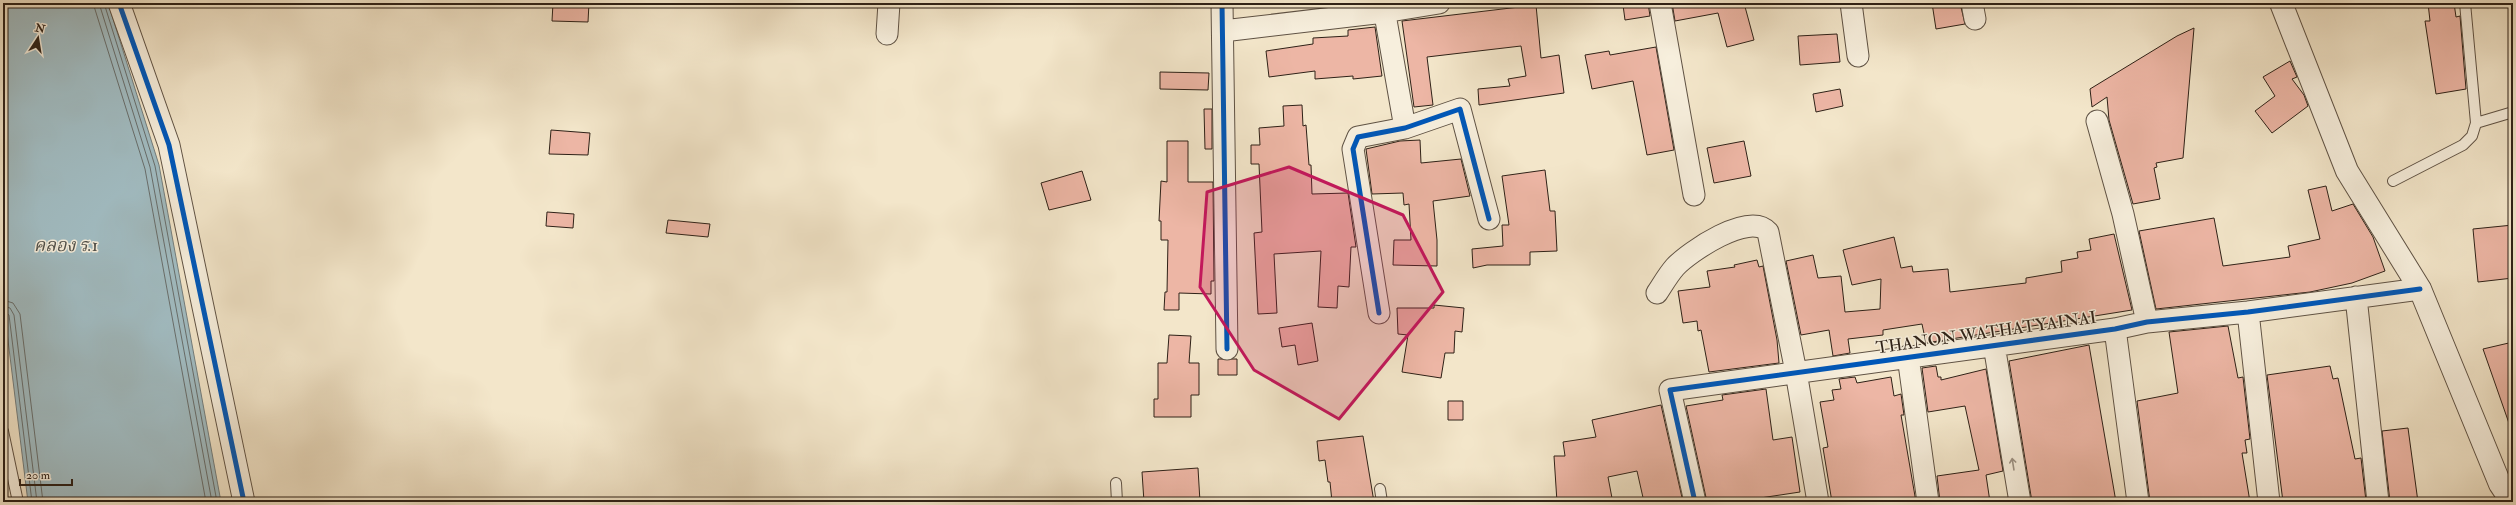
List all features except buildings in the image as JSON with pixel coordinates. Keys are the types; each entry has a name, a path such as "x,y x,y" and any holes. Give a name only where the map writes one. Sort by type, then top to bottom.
{"street":[{"path":"119,3 169,145 244,502"},
{"path":"886,34 888,3"},
{"path":"1222,3 1227,349"},
{"path":"1223,31 1384,7 1439,3"},
{"path":"1660,3 1694,195"},
{"path":"1851,3 1858,56"},
{"path":"2281,3 2346,171 2420,289 2507,483 2512,502"},
{"path":"1384,7 1405,128"},
{"path":"1379,312 1353,149 1358,136 1405,128 1460,109 1489,219"},
{"path":"2097,121 2123,214 2147,322"},
{"path":"1657,293 1675,268 1709,240 1745,227 1758,226 1768,232 1796,372 1818,502"},
{"name":"THANON WATHATYAINAI","path":"1695,502 1670,390 1908,356 2115,329 2147,322 2248,312 2420,289"},
{"path":"2356,297 2378,502"},
{"path":"2248,312 2269,502"},
{"path":"2115,329 2138,502"},
{"path":"1994,345 2020,502"},
{"path":"1908,356 1928,502"}],"lane":[{"path":"2393,181 2463,145 2472,136 2476,123 2465,3"},
{"path":"2476,123 2513,112"},
{"path":"3,431 18,502"},
{"path":"1116,483 1117,502"},
{"path":"1380,489 1382,502"}],"highlighted area":[{"path":"1289,167 1403,215 1443,292 1339,419 1254,370 1200,287 1207,192"}],"water":[{"name":"คลอง ร.1","path":"3,3 108,3 159,165 221,502 28,502 3,300"}],"cycle path":[{"path":"119,3 169,145 244,502"},
{"path":"1222,3 1227,349"},
{"path":"1379,313 1353,149 1358,137 1405,128 1460,109 1489,219"},
{"path":"1695,502 1670,390 2115,329 2147,322 2248,312 2420,289"}]}
